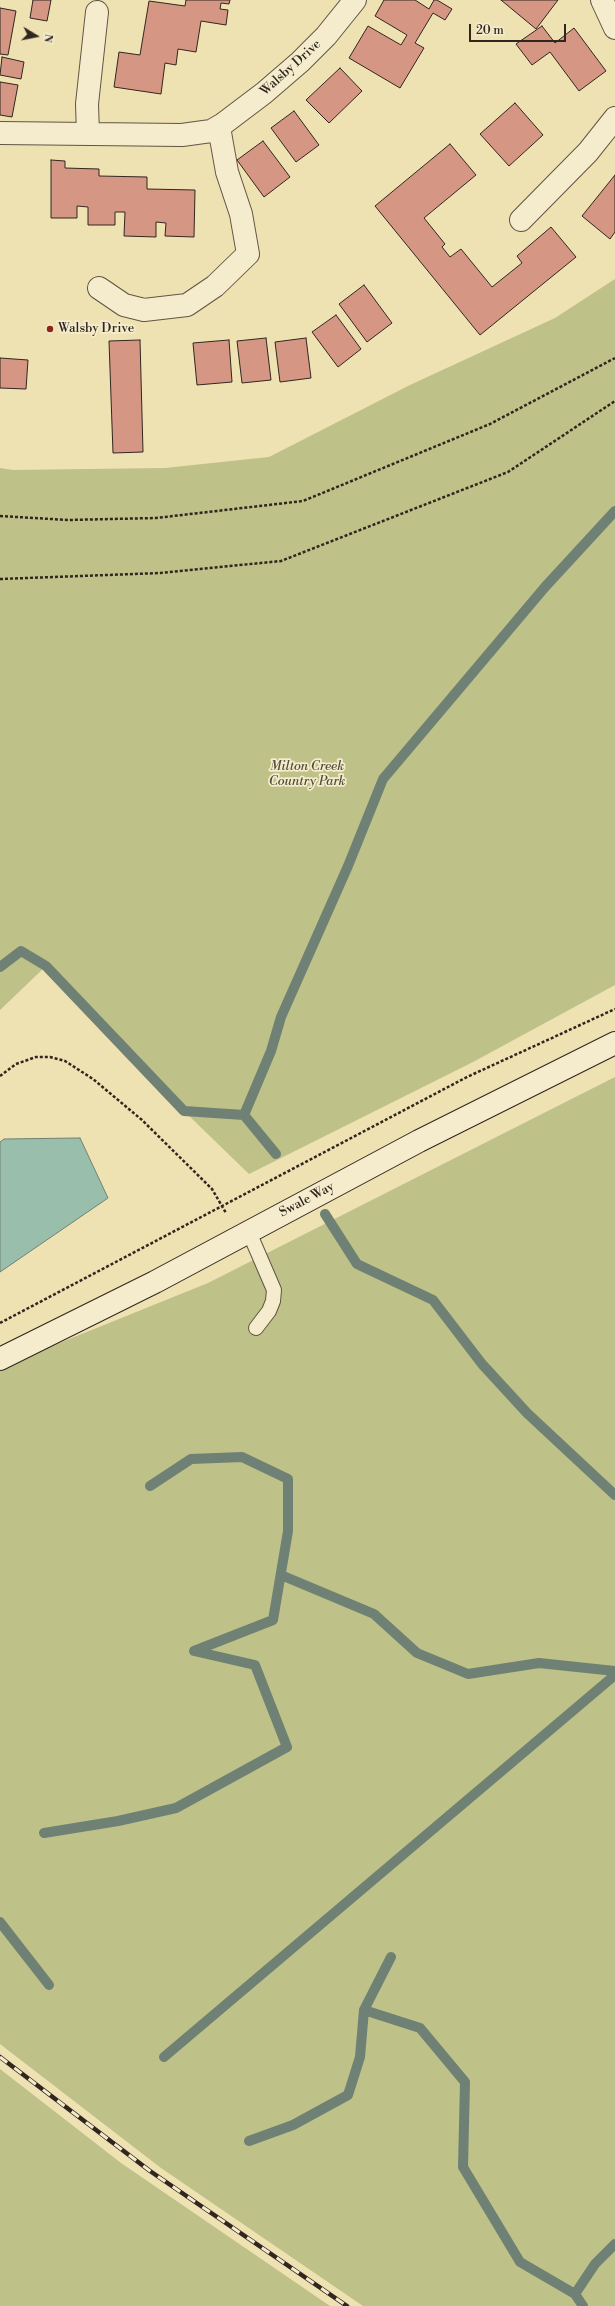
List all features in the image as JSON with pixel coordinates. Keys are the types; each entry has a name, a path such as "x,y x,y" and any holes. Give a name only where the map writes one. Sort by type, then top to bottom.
{"street":[{"name":"Walsby Drive","path":"0,134 204,133 219,127 264,93 300,62 326,36 355,0"},
{"path":"602,0 615,28"},
{"path":"88,134 86,104 97,12"},
{"path":"521,220 588,152 615,118"},
{"path":"99,288 124,305 144,310 186,305 215,286 248,254 240,214 226,172 219,127"},
{"name":"Swale Way","path":"0,1359 108,1306 419,1141 615,1043"}],"lane":[{"path":"244,1234 274,1290 273,1301 269,1311 256,1328"}],"path":[{"path":"0,516 68,520 156,518 303,501 490,424 615,358"},
{"path":"0,578 160,573 280,561 508,472 615,401"},
{"path":"0,1323 467,1077 615,1009"},
{"path":"0,1076 16,1064 36,1057 50,1056 65,1061 97,1082 142,1120 212,1190 222,1206 244,1234"}],"green space":[{"name":"Milton Creek Country Park","path":"615,279 615,985 473,1062 249,1174 184,1111 46,966 0,1010 0,468 13,470 165,468 269,457 410,385 555,318"},
{"path":"615,1077 615,2306 363,2306 161,2168 0,2044 0,1367 208,1283"},
{"path":"0,2069 121,2163 330,2306 0,2306"}],"shaded area":[{"path":"80,1138 108,1198 0,1272 0,1142 4,1139"}],"building":[{"path":"33,0 51,0 47,21 30,18"},
{"path":"186,0 230,0 229,4 221,3 220,9 228,10 226,25 201,21 196,52 178,49 176,65 165,63 161,94 114,87 119,52 140,55 149,1 185,6"},
{"path":"384,0 415,0 429,9 434,0 437,0 452,9 445,20 433,13 415,43 424,48 400,88 349,58 368,26 401,45 407,35 375,16"},
{"path":"501,0 558,0 536,29"},
{"path":"0,8 16,11 8,55 0,54"},
{"path":"542,26 555,43 574,28 606,71 579,91 550,52 532,65 516,44"},
{"path":"2,57 24,62 21,79 0,75"},
{"path":"340,68 362,91 329,123 306,100"},
{"path":"0,82 18,85 12,117 0,115"},
{"path":"515,103 543,135 509,166 480,134"},
{"path":"294,111 319,145 296,162 271,128"},
{"path":"263,141 290,177 264,197 237,160"},
{"path":"450,144 476,175 424,218 445,244 442,247 450,257 461,249 492,287 522,263 517,256 551,227 576,257 480,335 375,206"},
{"path":"51,160 65,161 65,168 99,169 99,176 147,177 147,189 195,190 194,237 165,236 166,223 156,222 156,237 124,236 125,212 115,212 115,225 88,225 88,207 77,206 77,218 51,218"},
{"path":"615,175 615,232 610,239 582,216"},
{"path":"364,285 392,323 367,342 339,304"},
{"path":"336,315 361,349 338,367 312,332"},
{"path":"266,338 271,380 242,383 237,341"},
{"path":"306,338 311,378 280,382 275,342"},
{"path":"140,340 143,452 113,453 109,341"},
{"path":"229,340 232,382 197,385 193,343"},
{"path":"0,358 28,360 26,389 0,388"}],"waterway":[{"path":"244,1115 271,1051 281,1017 348,866 383,779 545,587 615,511"},
{"path":"0,967 21,951 46,966 184,1111 244,1115 276,1154"},
{"path":"325,1214 357,1264 433,1300 482,1364 527,1413 615,1495"},
{"path":"44,1833 118,1821 176,1808 287,1747 255,1665 194,1651 273,1620 288,1531 288,1479 242,1457 191,1459 150,1486"},
{"path":"281,1575 374,1614 417,1653 468,1674 539,1663 615,1671"},
{"path":"164,2057 615,1675"},
{"path":"0,1922 49,1985"},
{"path":"249,2141 293,2125 348,2095 360,2057 364,2010 391,1957"},
{"path":"364,2010 420,2028 465,2082 463,2167 520,2262 575,2294 583,2306"},
{"path":"575,2294 595,2264 615,2244"}],"railway":[{"path":"0,2057 150,2171 347,2306"}],"place":[{"name":"Walsby Drive","path":"50,329"}]}
